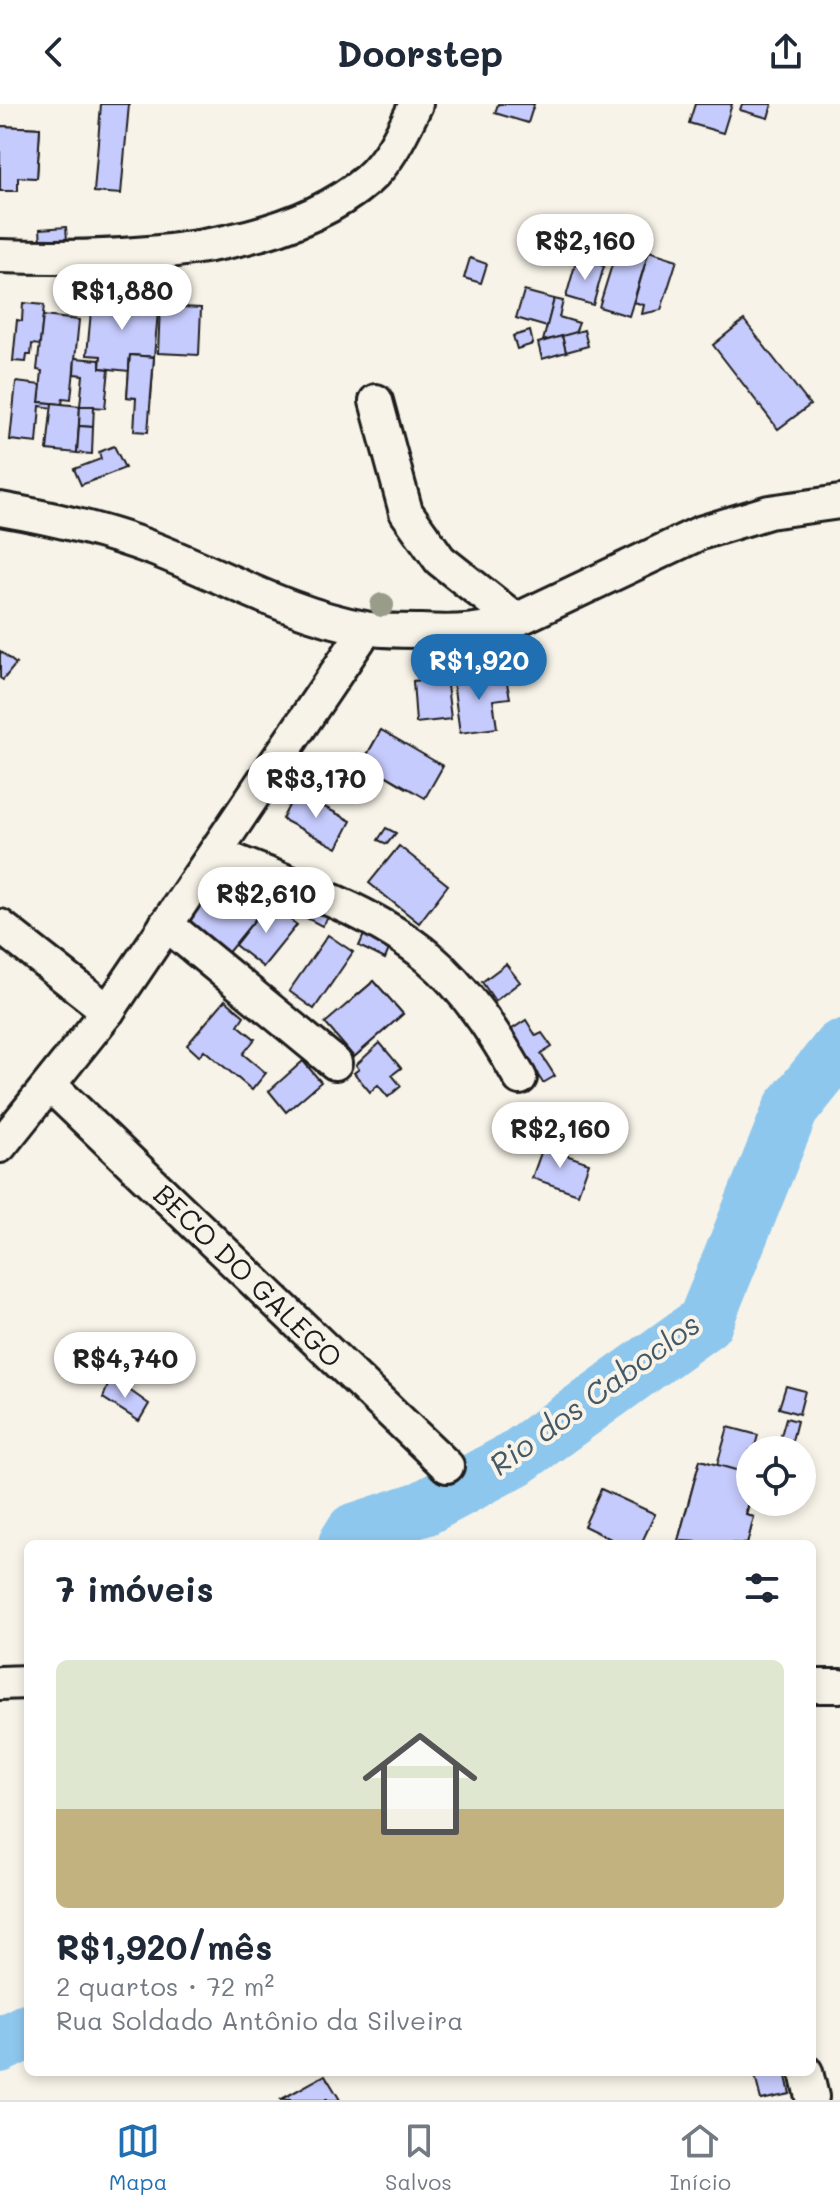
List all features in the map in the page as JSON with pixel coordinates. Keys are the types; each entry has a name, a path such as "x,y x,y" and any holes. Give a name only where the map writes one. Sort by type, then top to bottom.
{"street":[{"path":"0,256 132,257 266,232 326,208 368,179 396,145 416,104"},
{"path":"376,401 406,512 440,560 516,620"},
{"path":"0,509 54,518 153,548 266,599 366,629 459,632 496,627 516,620 700,533 769,512 840,502"},
{"path":"0,1146 108,1011 366,629"},
{"path":"215,853 377,923 429,958 487,1021 520,1078"},
{"path":"166,924 335,1063"},
{"path":"0,926 108,1011"},
{"name":"BECO DO GALEGO","path":"50,1085 447,1466"},
{"path":"0,1683 24,1682"},
{"path":"816,1686 840,1686"}],"building":[{"path":"101,104 129,104 121,194 94,192"},
{"path":"498,104 534,104 528,123 495,113"},
{"path":"695,104 732,104 723,133 689,123"},
{"path":"742,104 772,104 768,118 740,110"},
{"path":"0,126 40,128 37,178 0,175"},
{"path":"0,126 40,128 37,178 18,177 18,191 0,191"},
{"path":"66,227 67,240 41,242 40,229"},
{"path":"619,242 649,251 629,316 599,307"},
{"path":"649,251 677,260 661,310 642,314 644,305 634,302"},
{"path":"470,258 487,264 481,283 464,278"},
{"path":"577,258 604,266 593,305 566,297"},
{"path":"119,273 120,291 108,292 109,302 92,300 92,276"},
{"path":"524,291 554,299 547,327 516,318"},
{"path":"143,298 159,300 154,357 130,355 129,371 100,368 101,356 87,355 92,300 143,305"},
{"path":"554,299 563,301 559,317 579,323 575,333 543,341"},
{"path":"23,303 44,305 40,345 32,344 31,355 27,355 26,362 13,361 17,320 22,321"},
{"path":"160,306 201,308 199,355 158,353"},
{"path":"43,316 79,320 71,399 63,398 62,404 39,402 42,371 37,370"},
{"path":"744,320 810,405 778,429 713,345"},
{"path":"584,330 588,346 566,352 562,336"},
{"path":"530,331 533,344 517,349 513,336"},
{"path":"562,336 566,352 542,359 538,343"},
{"path":"130,355 154,357 151,399 127,397"},
{"path":"130,355 154,357 148,432 134,431 136,398 127,397"},
{"path":"75,358 100,360 100,368 109,369 105,408 80,406 83,375 74,374"},
{"path":"16,382 41,385 39,402 52,403 52,408 40,406 37,443 10,440"},
{"path":"52,403 80,406 77,453 47,450"},
{"path":"80,406 94,406 93,427 79,426"},
{"path":"79,426 93,427 92,454 77,453"},
{"path":"114,446 125,468 81,485 74,469 101,459 99,452"},
{"path":"0,651 16,664 3,680 0,678"},
{"path":"505,674 510,698 493,700 497,728 460,733 453,682"},
{"path":"446,677 451,719 416,723 413,681"},
{"path":"381,730 427,757 408,789 363,762"},
{"path":"381,730 443,766 425,798 363,762"},
{"path":"296,792 351,821 337,848 282,819"},
{"path":"386,828 396,833 387,844 378,840"},
{"path":"399,846 448,885 419,923 369,883"},
{"path":"215,881 225,887 228,883 240,892 247,883 271,900 226,955 187,921"},
{"path":"287,893 331,914 322,926 280,904"},
{"path":"268,903 297,925 263,967 235,945"},
{"path":"366,930 392,942 385,959 359,946"},
{"path":"328,935 353,952 314,1009 289,991"},
{"path":"506,964 520,982 495,1001 482,982"},
{"path":"374,981 403,1014 354,1057 345,1046 376,1019 356,996"},
{"path":"374,981 403,1014 354,1057 325,1023"},
{"path":"225,1000 244,1016 238,1025 255,1039 243,1054 266,1073 252,1090 204,1050 199,1056 187,1045"},
{"path":"526,1020 536,1036 542,1033 552,1047 541,1054 555,1076 543,1083 509,1031"},
{"path":"380,1043 401,1068 392,1075 401,1086 388,1097 378,1085 370,1092 354,1073 359,1069 356,1065"},
{"path":"303,1061 321,1082 286,1112 269,1091"},
{"path":"543,1147 589,1163 578,1194 532,1178"},
{"path":"111,1377 149,1404 139,1421 103,1398"},
{"path":"786,1386 805,1391 799,1414 779,1408"},
{"path":"786,1418 797,1421 793,1436 781,1436"},
{"path":"728,1427 758,1435 736,1436 736,1516 754,1517 748,1540 678,1540 700,1460 717,1465"},
{"path":"700,1460 736,1470 736,1516 754,1517 748,1540 678,1540"},
{"path":"601,1489 655,1514 643,1540 613,1540 584,1526"},
{"path":"326,2076 340,2100 280,2100"},
{"path":"755,2076 786,2076 790,2094 761,2100"}],"waterway":[{"name":"Rio dos Caboclos","path":"348,1540 354,1531 424,1508 515,1459 705,1322 791,1109 840,1048"},
{"name":"Rio dos Caboclos","path":"0,2045 24,2033"}]}
